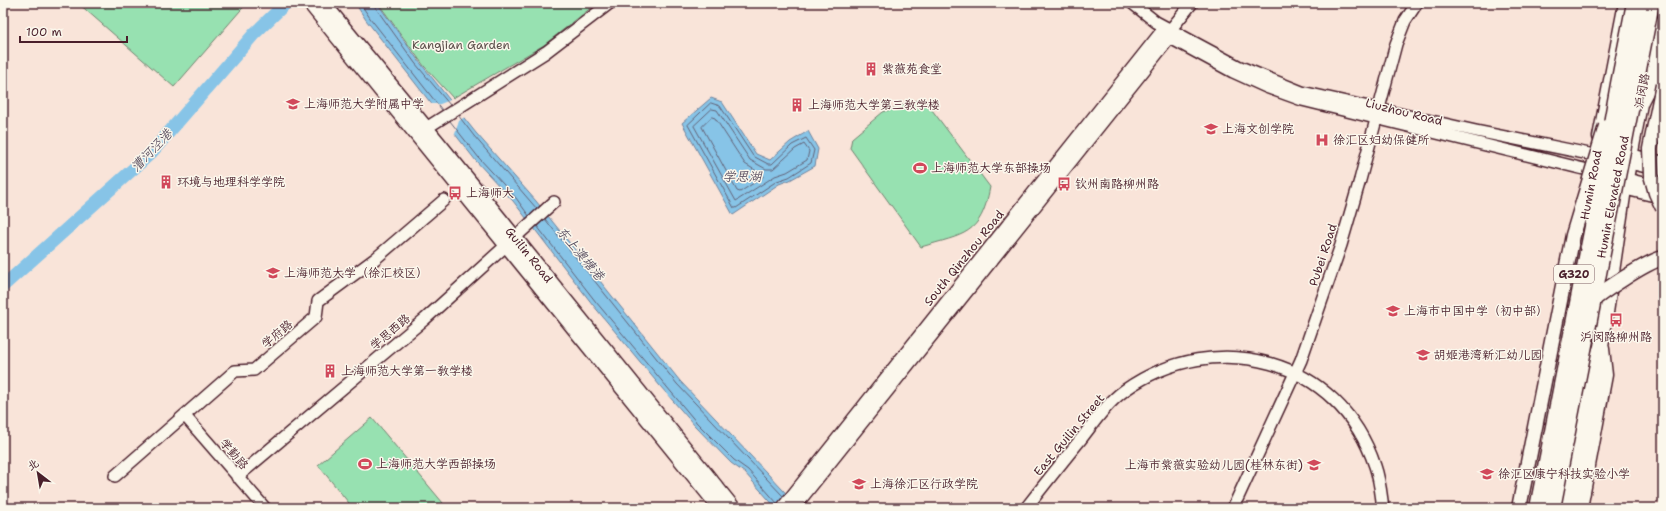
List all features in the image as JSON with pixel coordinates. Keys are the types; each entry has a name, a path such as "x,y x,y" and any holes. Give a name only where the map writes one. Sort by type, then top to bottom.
{"highway":[{"path":"1620,76 1631,3"},
{"name":"Humin Elevated Road","path":"1538,508 1635,3"},
{"name":"Humin Elevated Road","path":"1552,508 1651,3"},
{"path":"1640,101 1654,74 1663,32"}],"main road":[{"name":"Guilin Road","path":"310,3 422,132"},
{"name":"Guilin Road","path":"323,3 422,132 733,508"},
{"path":"1599,178 1620,76 1626,3"},
{"path":"1519,508 1573,235 1641,3"},
{"name":"沪闵路","path":"1630,159 1659,3"},
{"name":"G320","path":"1566,508 1591,374 1601,348 1630,159 1654,121 1663,77"},
{"path":"1663,85 1650,149 1651,175 1661,195 1663,208"},
{"name":"G320","path":"1533,508 1599,178"},
{"name":"Guilin Road","path":"511,241 720,508"},
{"path":"1528,508 1556,352 1567,330 1580,313 1593,300 1631,274 1660,260"},
{"name":"G320","path":"1580,508 1605,375 1601,348"},
{"name":"G320","path":"1524,508 1544,408 1561,366"}],"street":[{"path":"422,132 439,119 546,52 610,3"},
{"name":"Liuzhou Road","path":"1132,3 1167,33 1233,72 1266,87 1302,100 1476,131 1570,150 1604,153 1630,159 1663,171"},
{"name":"South Qinzhou Road","path":"782,508 795,502 1192,3"},
{"name":"Pubei Road","path":"1233,508 1296,372 1341,245 1400,33 1405,21 1418,3"},
{"name":"Liuzhou Road","path":"1377,113 1566,165 1599,178 1661,195"},
{"path":"1630,159 1663,162"},
{"name":"学府路","path":"115,476 235,371 254,370 316,317 318,301 375,259 444,200"},
{"name":"学思西路","path":"238,477 425,319 551,204"},
{"name":"East Guilin Street","path":"1026,508 1102,412 1124,391 1148,375 1180,363 1201,358 1230,356 1261,360 1296,372 1324,390 1342,408 1356,427 1375,466 1381,488 1383,508"},
{"name":"学勤路","path":"185,416 265,508"}],"green space":[{"path":"78,3 247,3 174,87"},
{"name":"Kangjian Garden","path":"378,3 597,3 544,45 453,98 424,66"},
{"name":"上海师范大学东部操场","path":"923,98 990,187 986,203 976,224 959,235 921,247 850,148 852,138 883,112"},
{"name":"上海师范大学西部操场","path":"372,418 443,503 437,508 353,508 318,465"}],"water":[{"path":"355,3 377,3 418,60 476,133 536,201 680,381 783,490 798,508 776,508 745,473 731,463 695,426 593,305 513,201 476,161 366,20"},
{"name":"学思湖","path":"711,98 722,102 756,154 770,160 790,142 808,131 818,149 815,166 790,180 779,184 733,215 682,123"}],"pier":[{"path":"453,99 466,116 459,121 454,136 427,101 431,104 440,104"}],"waterway":[{"name":"漕河泾港","path":"3,286 151,153 254,34 286,3"}],"place":[{"name":"紫薇苑食堂","path":"871,69"},
{"name":"上海师范大学附属中学","path":"293,104"},
{"name":"上海师范大学第三教学楼","path":"797,105"},
{"name":"上海文创学院","path":"1211,129"},
{"name":"徐汇区妇幼保健所","path":"1322,140"},
{"name":"上海师范大学东部操场","path":"920,168"},
{"name":"环境与地理科学学院","path":"166,182"},
{"name":"钦州南路柳州路","path":"1064,184"},
{"name":"上海师大","path":"455,193"},
{"name":"上海师范大学（徐汇校区）","path":"273,273"},
{"name":"上海市中国中学（初中部）","path":"1393,311"},
{"name":"沪闵路柳州路","path":"1616,320"},
{"name":"胡姬港湾新汇幼儿园","path":"1423,355"},
{"name":"上海师范大学第一教学楼","path":"330,371"},
{"name":"上海师范大学西部操场","path":"365,464"},
{"name":"上海市紫薇实验幼儿园(桂林东街)","path":"1314,465"},
{"name":"徐汇区康宁科技实验小学","path":"1487,474"},
{"name":"上海徐汇区行政学院","path":"859,484"}],"water label":[{"name":"东上澳塘港","path":"581,253"}]}
